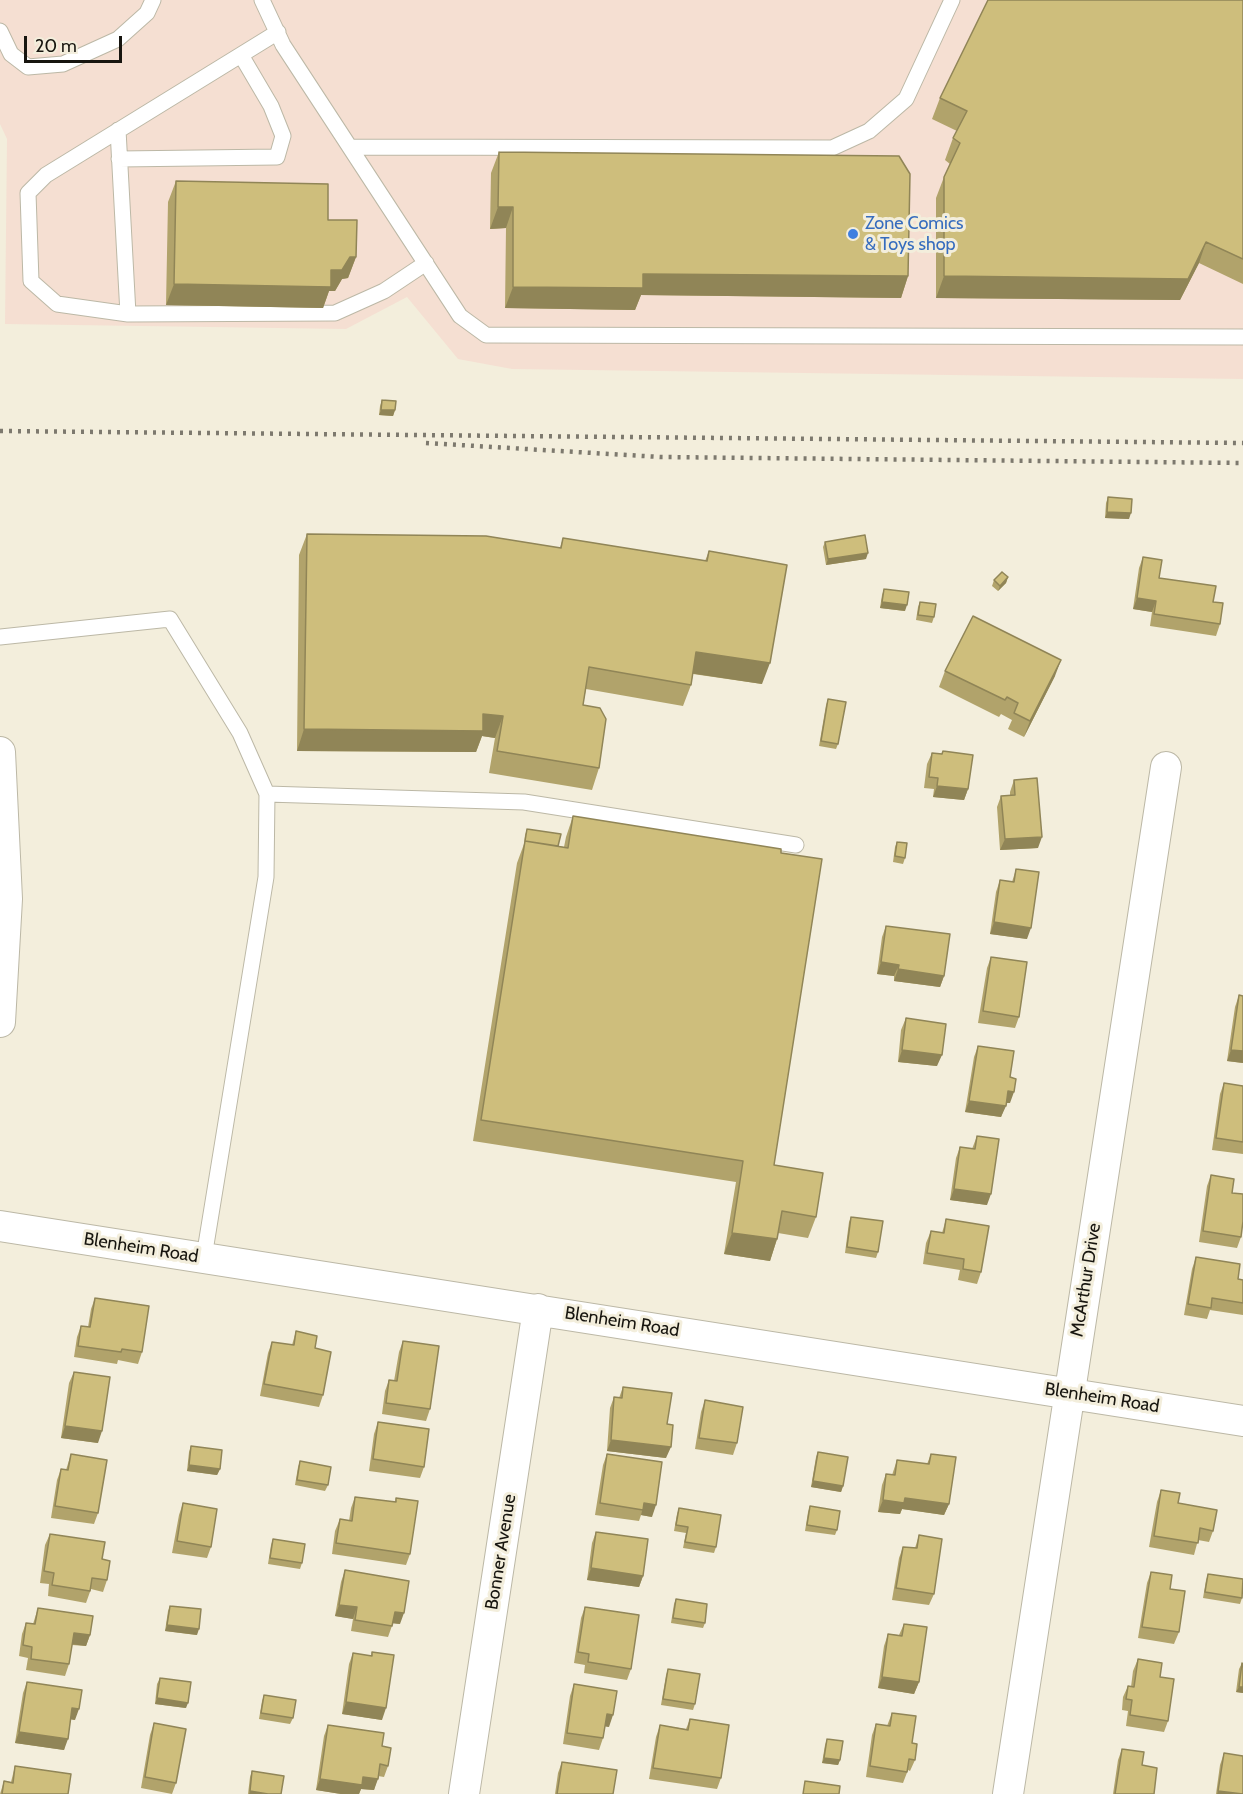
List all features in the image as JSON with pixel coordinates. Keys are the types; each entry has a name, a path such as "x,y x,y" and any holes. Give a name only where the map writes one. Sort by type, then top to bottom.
{"street":[{"path":"0,752 8,899 0,1022"},
{"name":"McArthur Drive","path":"1008,1794 1166,767"},
{"name":"Blenheim Road","path":"0,1226 1243,1421"},
{"name":"Bonner Avenue","path":"464,1794 538,1309"}],"lane":[{"path":"0,31 11,54 28,67 63,64 118,39 147,13 153,0"},
{"path":"262,0 278,32 350,147 460,316 486,335 1243,337"},
{"path":"350,147 832,148 869,131 906,99 952,0"},
{"path":"278,32 46,175 28,193 31,281 57,304 128,314 335,313 384,291 426,263"},
{"path":"119,159 277,157 283,136 271,106 241,55"},
{"path":"118,130 128,314"},
{"path":"0,637 170,619 240,733 267,794 266,877 204,1257"},
{"path":"267,794 524,802 796,845"}],"shaded area":[{"path":"0,0 1243,0 1243,379 512,369 458,359 407,297 346,329 5,324 7,139 0,124"}],"building":[{"path":"988,0 1243,0 1243,259 1206,242 1188,279 944,276 944,177 960,143 953,138 967,111 940,98"},
{"path":"499,152 899,156 910,174 908,276 643,274 643,288 513,287 513,207 498,207"},
{"path":"176,181 328,184 328,220 357,220 356,257 350,257 342,270 331,270 331,287 174,284"},
{"path":"382,400 396,401 395,410 381,410"},
{"path":"1108,497 1132,499 1131,513 1107,512"},
{"path":"307,534 486,536 561,548 563,538 707,561 709,551 787,565 770,663 696,652 691,685 589,667 583,705 600,708 606,719 599,768 497,751 503,716 483,714 483,731 304,729"},
{"path":"865,535 868,553 828,559 825,542"},
{"path":"1143,557 1162,560 1159,578 1216,586 1213,602 1223,603 1220,624 1154,614 1156,601 1137,598"},
{"path":"1002,572 1008,577 1000,586 994,580"},
{"path":"884,589 909,592 907,605 882,602"},
{"path":"920,602 936,604 934,617 918,615"},
{"path":"973,616 1061,660 1030,721 1014,713 1018,703 1007,697 1005,700 945,671"},
{"path":"828,699 846,702 838,744 821,741"},
{"path":"943,751 973,755 968,789 937,786 938,778 929,777 932,753 942,754"},
{"path":"1037,778 1042,837 1005,839 1001,796 1015,795 1014,780"},
{"path":"573,816 781,849 781,853 822,859 774,1165 823,1173 816,1217 782,1211 777,1239 732,1233 743,1161 481,1120 525,841 568,848"},
{"path":"527,829 561,834 558,846 525,841"},
{"path":"897,842 907,843 905,858 895,856"},
{"path":"1016,869 1039,872 1031,928 994,922 1000,880 1014,882"},
{"path":"886,926 950,934 944,976 898,969 899,965 881,962"},
{"path":"991,957 1027,962 1019,1017 983,1011"},
{"path":"1239,995 1243,996 1243,1051 1231,1050"},
{"path":"906,1018 946,1024 942,1055 902,1050"},
{"path":"978,1046 1014,1051 1010,1077 1016,1079 1014,1092 1008,1091 1006,1106 969,1101"},
{"path":"1224,1083 1243,1086 1243,1142 1216,1138"},
{"path":"977,1136 999,1139 991,1194 954,1189 960,1147 975,1149"},
{"path":"1211,1175 1234,1179 1232,1193 1243,1194 1241,1237 1203,1231"},
{"path":"851,1217 883,1221 878,1252 847,1247"},
{"path":"946,1219 989,1226 981,1272 963,1269 964,1259 927,1253 931,1231 944,1233"},
{"path":"1196,1257 1240,1264 1238,1279 1243,1280 1243,1303 1212,1298 1211,1308 1188,1304"},
{"path":"95,1298 149,1306 142,1352 122,1349 121,1352 78,1346 81,1326 90,1327"},
{"path":"296,1331 317,1336 315,1348 331,1352 323,1395 264,1384 272,1342 294,1345"},
{"path":"403,1341 439,1346 430,1409 386,1403 389,1380 397,1381"},
{"path":"74,1372 110,1377 102,1431 65,1426"},
{"path":"623,1387 672,1393 667,1424 673,1425 671,1447 611,1440 614,1397 622,1398"},
{"path":"705,1400 743,1407 737,1443 699,1438"},
{"path":"378,1422 429,1429 424,1467 373,1459"},
{"path":"191,1446 222,1450 220,1469 189,1465"},
{"path":"818,1452 848,1457 843,1486 813,1481"},
{"path":"71,1454 107,1460 98,1513 55,1506 61,1469 68,1470"},
{"path":"607,1454 662,1462 656,1505 644,1503 643,1510 600,1503"},
{"path":"931,1454 956,1457 949,1504 905,1498 904,1503 883,1500 886,1474 895,1475 897,1460 929,1464"},
{"path":"300,1461 331,1467 328,1485 297,1480"},
{"path":"1161,1490 1180,1493 1178,1503 1217,1510 1213,1531 1200,1528 1198,1543 1154,1536"},
{"path":"355,1497 396,1502 396,1498 418,1501 410,1554 336,1543 340,1519 352,1521"},
{"path":"183,1503 217,1509 211,1547 177,1541"},
{"path":"810,1506 840,1511 837,1530 807,1525"},
{"path":"679,1508 721,1515 716,1547 685,1542 688,1527 676,1525"},
{"path":"596,1532 648,1539 643,1576 591,1568"},
{"path":"50,1534 105,1542 102,1559 110,1561 107,1580 92,1578 90,1591 52,1585 54,1573 44,1571"},
{"path":"919,1535 942,1539 934,1594 896,1588 903,1547 917,1548"},
{"path":"273,1539 305,1544 302,1563 270,1558"},
{"path":"345,1570 409,1581 404,1613 395,1612 392,1626 355,1620 357,1607 339,1605"},
{"path":"1151,1572 1172,1575 1170,1589 1185,1591 1179,1632 1142,1627"},
{"path":"1208,1574 1243,1579 1242,1598 1205,1592"},
{"path":"676,1599 707,1604 705,1623 673,1618"},
{"path":"170,1606 201,1609 199,1629 167,1625"},
{"path":"585,1607 639,1615 631,1669 588,1662 589,1654 578,1652"},
{"path":"38,1608 93,1616 90,1635 74,1633 69,1664 31,1659 32,1647 23,1645 26,1623 35,1624"},
{"path":"904,1624 927,1627 919,1682 882,1677 888,1634 902,1636"},
{"path":"372,1652 394,1655 386,1708 346,1702 353,1653 372,1656"},
{"path":"1138,1659 1162,1663 1160,1677 1174,1679 1168,1721 1130,1715 1132,1700 1126,1699 1128,1686 1134,1687"},
{"path":"1242,1663 1243,1687 1239,1687"},
{"path":"668,1669 700,1674 695,1704 663,1699"},
{"path":"160,1678 191,1682 188,1703 157,1698"},
{"path":"27,1682 82,1690 79,1709 72,1708 68,1739 19,1732"},
{"path":"574,1684 617,1691 613,1715 607,1714 603,1738 567,1733"},
{"path":"264,1695 296,1700 293,1718 261,1713"},
{"path":"892,1713 916,1716 912,1743 917,1744 915,1760 909,1759 907,1772 870,1766 876,1724 890,1726"},
{"path":"690,1719 729,1725 721,1778 653,1768 660,1725 688,1730"},
{"path":"154,1723 186,1729 176,1783 145,1777"},
{"path":"328,1725 384,1733 382,1746 391,1748 388,1766 380,1764 378,1779 363,1777 362,1785 320,1779"},
{"path":"827,1739 843,1741 840,1760 824,1758"},
{"path":"1122,1749 1144,1752 1142,1765 1157,1768 1154,1794 1115,1794"},
{"path":"1224,1753 1243,1756 1243,1794 1218,1791"},
{"path":"562,1762 617,1770 613,1794 557,1794"},
{"path":"15,1766 71,1774 68,1794 2,1794 4,1781 13,1783"},
{"path":"252,1771 284,1776 281,1794 250,1791"},
{"path":"805,1781 840,1786 839,1794 803,1794"}],"railway":[{"path":"0,431 1243,443"},
{"path":"426,443 660,457 1243,463"}],"place":[{"name":"Zone Comics & Toys shop","path":"853,234"}]}
